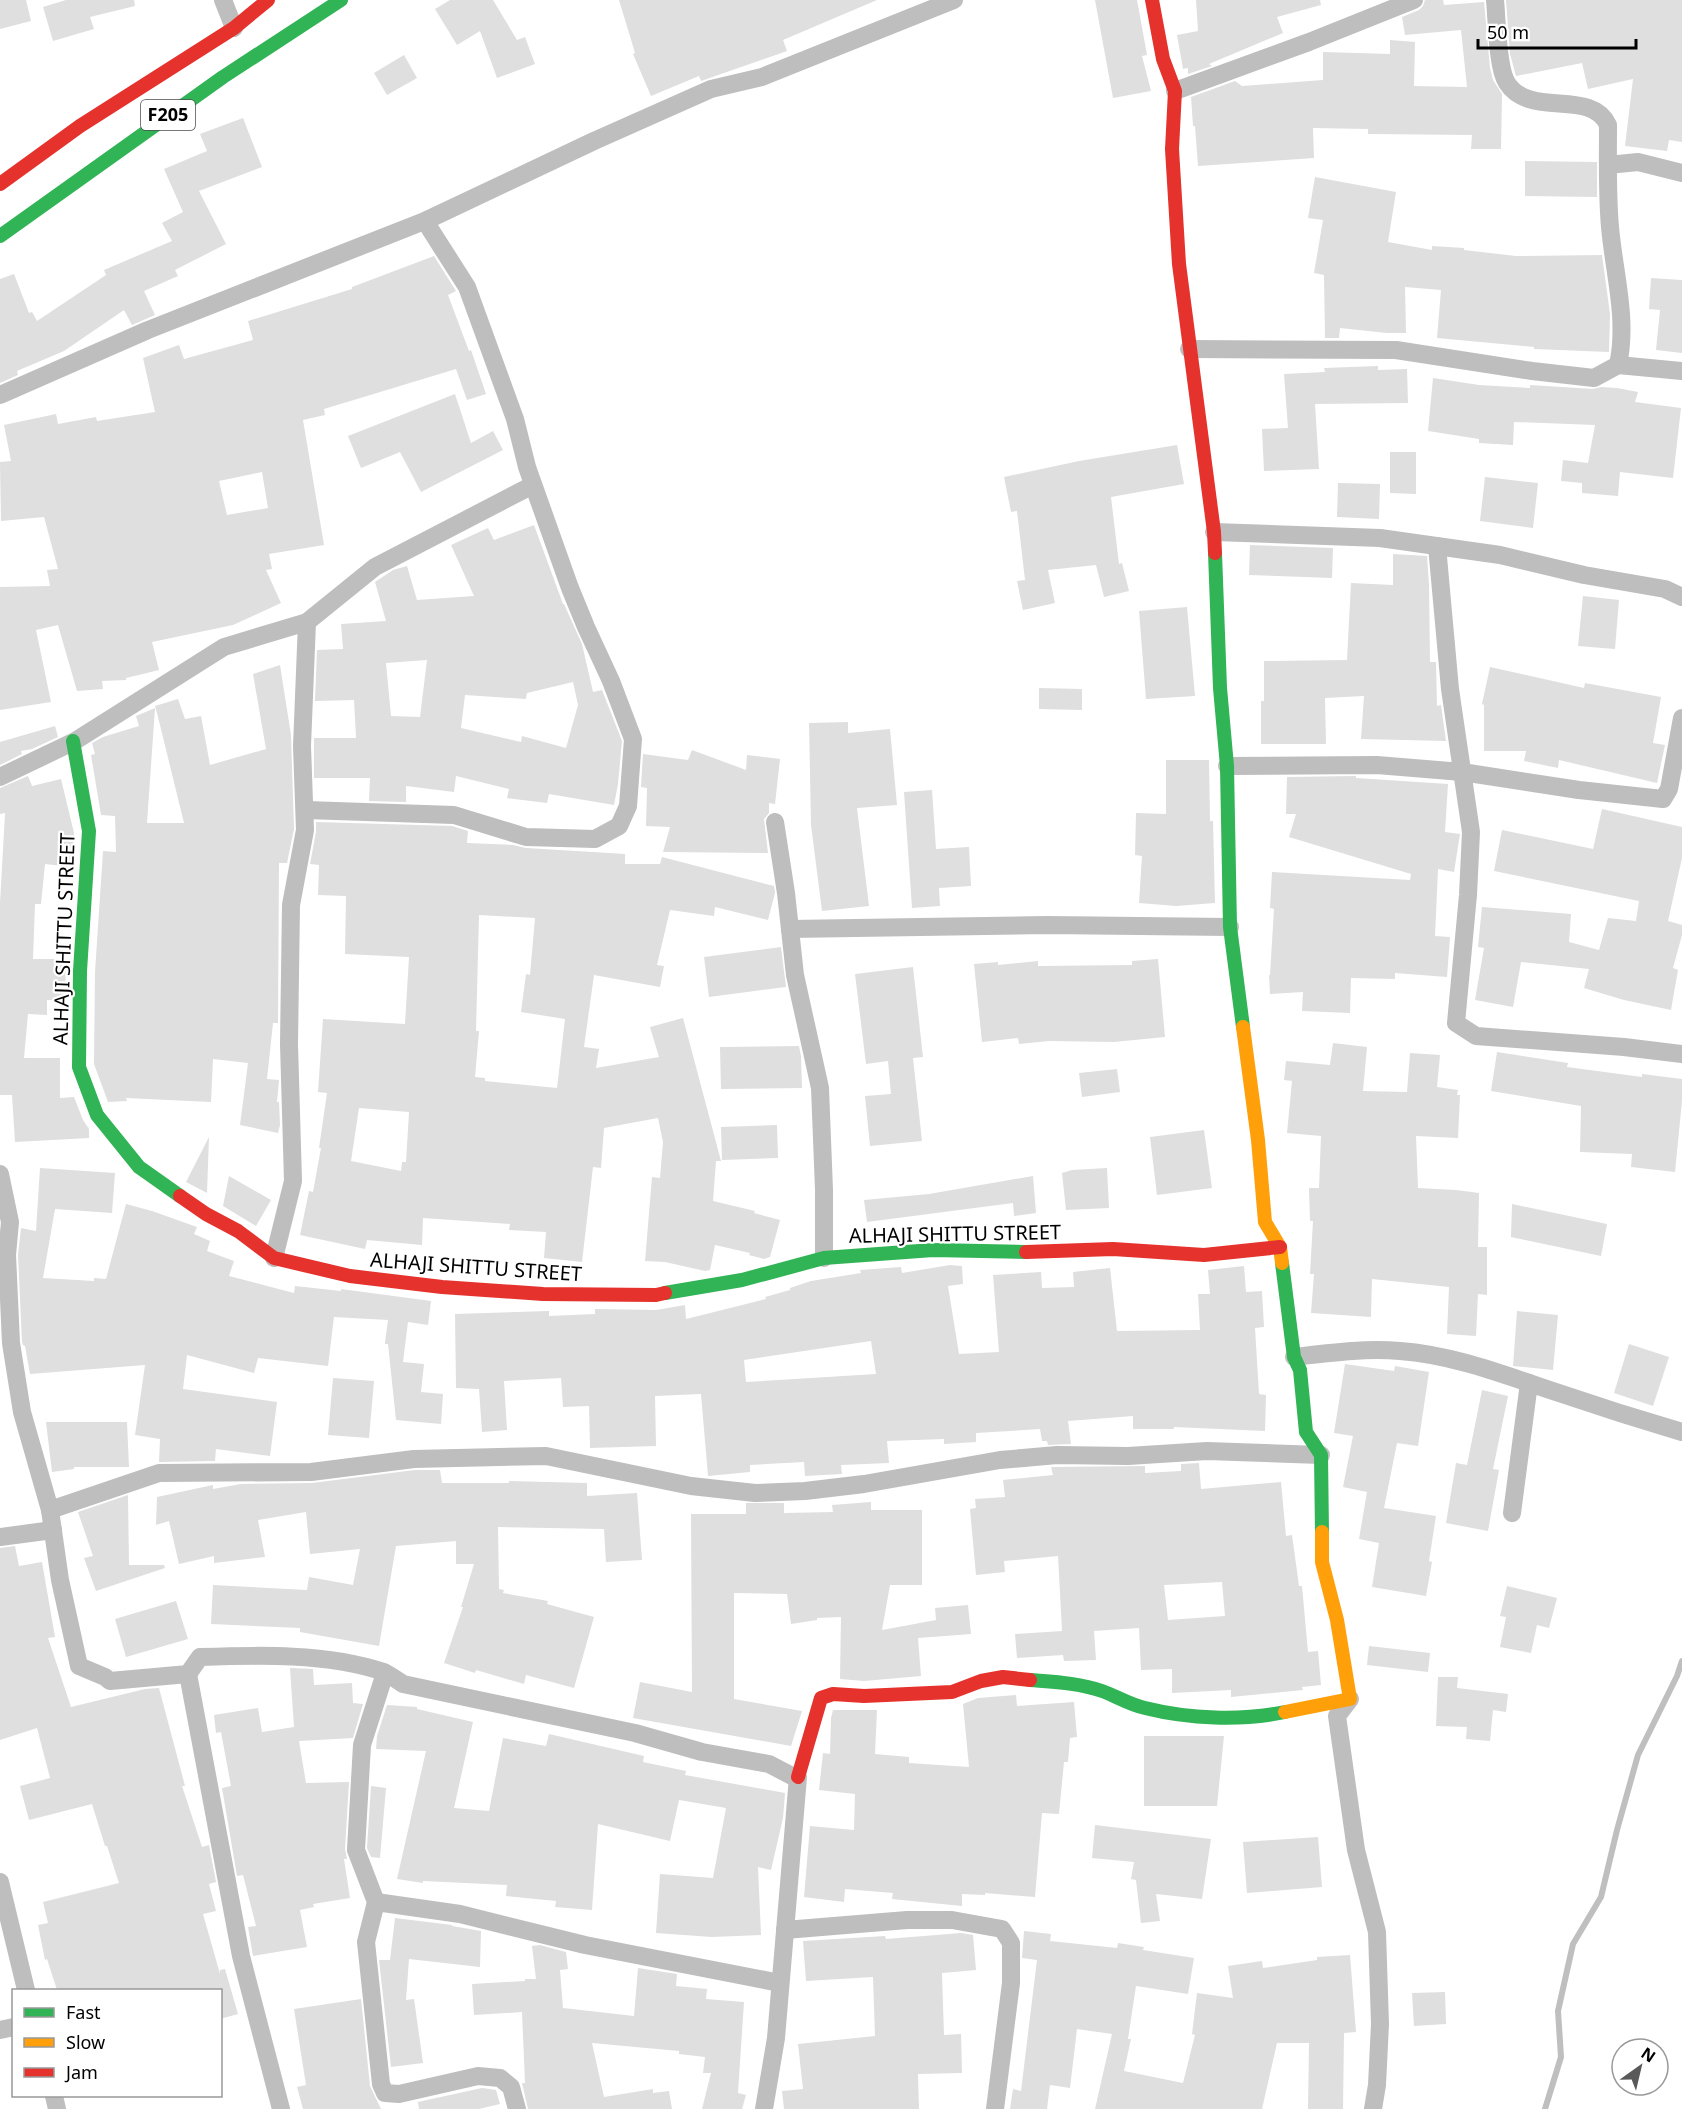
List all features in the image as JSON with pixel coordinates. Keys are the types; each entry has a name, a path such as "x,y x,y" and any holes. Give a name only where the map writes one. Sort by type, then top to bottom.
{"street":[{"path":"223,0 234,28"},
{"name":"F205","path":"0,184 80,126 234,28 268,0"},
{"name":"F205","path":"0,236 223,77 341,0"},
{"path":"0,395 148,330 427,220 711,89 762,77 954,0"},
{"path":"1152,0 1163,59 1174,91 1172,149 1179,264 1214,532 1220,688 1227,766 1230,927 1258,1140 1265,1222 1280,1247 1294,1357 1300,1370 1306,1432 1321,1455 1322,1562 1337,1620 1350,1699 1337,1716 1356,1850 1377,1932 1380,2024 1377,2085 1373,2109"},
{"path":"1174,91 1309,42 1414,0"},
{"path":"1495,0 1501,63 1505,81 1513,91 1530,100 1591,108 1604,116 1608,125 1610,227 1622,313 1623,345 1618,365"},
{"path":"1608,165 1638,162 1682,173"},
{"path":"306,810 454,815 526,837 595,839 619,826 628,806 633,739 611,681 578,608 533,485 515,419 467,287 430,230 427,220"},
{"path":"1189,349 1396,350 1594,378 1618,365 1682,371"},
{"path":"0,777 73,741 224,647 307,622 375,567 533,485"},
{"path":"1214,532 1380,538 1500,555 1584,575 1665,589 1682,597"},
{"path":"1437,546 1450,689 1471,832 1468,895 1456,1023 1476,1036 1624,1047 1682,1054"},
{"path":"274,1258 293,1181 289,1044 291,905 305,830 303,746 307,622"},
{"path":"1227,766 1377,765 1462,772 1579,790 1663,799 1669,789 1682,718"},
{"name":"ALHAJI SHITTU STREET","path":"73,741 89,831 80,971 79,1068 97,1115 139,1167 206,1214 238,1231 274,1258 350,1276 442,1287 543,1294 656,1295 742,1280 824,1257 933,1250 1024,1252 1113,1249 1204,1255 1280,1247"},
{"path":"775,822 795,975 820,1088 824,1257"},
{"path":"790,929 1047,925 1230,927"},
{"path":"0,1174 10,1222 7,1255 11,1343 22,1412 50,1510 60,1581 79,1666 110,1681 188,1674"},
{"path":"1294,1357 1362,1350 1400,1351 1441,1357 1682,1432"},
{"path":"1512,1513 1529,1383"},
{"path":"50,1510 159,1473 311,1472 414,1459 546,1456 691,1486 755,1493 805,1491 1000,1460 1057,1455 1128,1456 1207,1451 1321,1455"},
{"path":"0,1537 53,1530"},
{"path":"281,2109 241,1956 188,1674 200,1657 268,1654 345,1663 385,1673 403,1684 635,1733 702,1752 769,1764 798,1777"},
{"path":"385,1673 362,1745 356,1850 376,1902 366,1942 381,2084 385,2093 399,2094 478,2076 500,2078 511,2087 517,2109"},
{"path":"764,2109 776,2038 798,1777 821,1698 833,1694 864,1696 952,1692 981,1681 1003,1677 1067,1683 1101,1691 1142,1708 1190,1717 1269,1715 1350,1699"},
{"path":"0,1882 26,1989"},
{"path":"376,1902 460,1914 585,1945 780,1983"},
{"path":"785,1930 907,1920 952,1920 1002,1929 1011,1943 1011,1983 995,2109"}],"building":[{"path":"0,0 26,0 31,21 0,29"},
{"path":"66,0 134,0 135,6 90,17 94,29 53,41 43,7"},
{"path":"450,0 493,0 517,40 525,37 535,64 497,78 480,31 457,45 435,9"},
{"path":"619,0 877,0 783,40 787,51 701,81 699,76 651,96 633,54 635,53"},
{"path":"1095,0 1137,0 1147,55 1142,56 1151,91 1113,98"},
{"path":"1196,0 1320,0 1321,5 1277,17 1283,33 1209,64 1212,66 1188,74 1188,68 1183,69 1177,35 1198,31"},
{"path":"1425,0 1443,0 1444,5 1484,2 1490,68 1493,80 1502,94 1501,149 1471,149 1472,135 1368,134 1368,129 1313,128 1314,158 1198,166 1191,97 1235,81 1242,86 1323,80 1323,52 1390,54 1390,40 1415,42 1414,86 1467,87 1461,30 1405,35 1402,17 1419,10"},
{"path":"1506,0 1682,0 1682,142 1669,140 1667,151 1625,146 1633,79 1588,89 1582,63 1516,76 1510,54"},
{"path":"404,55 417,78 387,95 374,73"},
{"path":"243,118 262,167 199,191 226,244 175,270 178,276 144,291 155,315 132,325 124,310 64,351 17,371 18,375 0,383 0,279 14,274 29,313 32,312 37,321 106,275 104,270 172,241 162,223 183,212 164,169 207,151 200,134"},
{"path":"1525,161 1597,162 1597,197 1525,196"},
{"path":"1315,177 1396,192 1388,242 1432,250 1432,246 1464,248 1464,250 1516,256 1602,255 1610,314 1609,352 1534,349 1534,347 1437,338 1441,290 1405,287 1406,333 1340,328 1339,338 1325,338 1324,275 1314,273 1323,220 1308,218"},
{"path":"434,256 456,291 448,295 486,394 467,400 456,369 324,409 325,415 303,420 324,545 269,554 272,569 266,570 281,603 233,625 152,642 159,670 126,678 126,680 102,681 103,689 77,691 58,625 36,630 51,702 0,710 0,587 50,586 47,570 58,569 44,517 1,521 0,462 11,461 4,425 56,414 58,424 96,417 97,421 155,412 143,358 179,345 184,359 253,340 248,321 352,289 352,287","holes":["262,472 268,508 227,515 219,481"]},
{"path":"1651,278 1682,280 1682,353 1656,350 1660,310 1649,309"},
{"path":"1378,366 1378,370 1407,369 1408,403 1315,404 1319,469 1264,471 1262,429 1288,428 1284,374 1325,372 1324,368"},
{"path":"1433,378 1479,385 1530,388 1530,385 1593,389 1617,388 1638,392 1635,402 1681,408 1673,478 1620,472 1618,496 1582,493 1582,483 1561,481 1563,460 1588,463 1595,425 1514,422 1513,445 1479,443 1479,439 1428,431"},
{"path":"455,394 471,443 493,431 503,450 421,492 400,452 361,468 348,436"},
{"path":"1177,445 1184,484 1111,497 1119,564 1122,563 1129,591 1104,597 1096,565 1048,570 1055,603 1023,610 1017,581 1025,580 1017,511 1011,512 1004,477 1079,461"},
{"path":"1390,452 1416,452 1416,494 1390,493"},
{"path":"1485,477 1538,483 1533,528 1480,521"},
{"path":"1338,483 1380,484 1379,519 1337,517"},
{"path":"534,525 563,604 582,644 593,692 602,690 622,741 614,805 549,794 547,803 507,798 509,789 456,776 454,792 406,786 406,802 369,801 370,778 314,778 314,738 356,738 354,700 315,701 317,650 343,649 341,624 386,621 375,582 393,570 407,566 417,600 474,596 451,545 488,528 494,540","holes":["427,660 420,717 391,716 386,663","573,682 578,705 566,748 522,736 521,742 461,728 465,695 526,699 527,693"]},
{"path":"1250,545 1333,548 1332,578 1249,575"},
{"path":"1393,554 1427,556 1430,662 1436,662 1437,706 1441,705 1446,741 1361,739 1364,696 1325,698 1326,744 1261,744 1264,661 1347,660 1351,583 1393,585"},
{"path":"1583,596 1619,600 1615,649 1578,646"},
{"path":"1187,607 1195,696 1146,699 1139,611"},
{"path":"280,665 291,735 294,829 287,863 279,863 278,1023 273,1023 267,1079 279,1080 277,1102 279,1102 280,1125 278,1133 240,1125 248,1063 213,1059 211,1102 126,1098 127,1101 108,1102 94,1064 95,972 103,851 116,852 115,816 101,815 91,755 95,754 92,743 103,737 139,726 136,716 155,708 147,823 184,823 155,706 178,699 185,719 201,716 210,765 266,749 253,674"},
{"path":"1490,667 1584,688 1585,683 1661,697 1653,743 1665,745 1657,783 1559,760 1558,768 1524,761 1526,751 1484,751 1484,705 1482,704"},
{"path":"1039,688 1082,689 1082,710 1039,709"},
{"path":"848,722 848,733 890,729 897,805 857,808 869,906 822,911 811,825 809,723"},
{"path":"55,726 58,737 32,749 21,751 22,754 0,765 0,742"},
{"path":"692,750 746,770 747,755 780,759 775,804 769,803 769,813 764,819 768,853 663,852 670,827 646,826 647,788 641,787 643,754 688,760"},
{"path":"1166,760 1209,760 1215,903 1176,906 1139,903 1142,856 1135,855 1136,813 1166,814"},
{"path":"28,776 32,786 61,779 74,833 72,867 45,864 41,904 35,904 33,959 66,959 65,1000 47,1000 47,1015 28,1014 24,1058 60,1058 60,1098 74,1097 89,1129 89,1138 15,1142 12,1095 0,1095 0,903 5,813 0,814 0,788"},
{"path":"1356,776 1356,778 1448,784 1445,832 1460,834 1454,872 1438,869 1435,936 1450,937 1447,977 1395,973 1395,979 1351,978 1350,1013 1302,1011 1303,992 1270,994 1269,975 1274,909 1270,908 1272,872 1410,880 1411,874 1289,837 1296,814 1286,814 1287,777"},
{"path":"932,790 936,849 969,847 971,886 939,888 940,906 912,908 904,792"},
{"path":"1602,809 1682,827 1682,858 1668,921 1682,925 1682,935 1673,968 1678,970 1671,1010 1624,1000 1584,988 1589,969 1521,962 1513,1007 1475,1000 1484,948 1478,947 1482,907 1571,914 1569,942 1599,950 1608,918 1636,921 1639,901 1494,871 1502,830 1593,849"},
{"path":"316,822 452,826 468,831 467,843 625,854 625,864 660,864 662,857 774,886 775,893 768,920 715,907 714,916 670,910 657,965 664,966 660,987 594,975 584,1047 599,1049 596,1068 659,1057 650,1027 683,1018 721,1161 716,1161 713,1201 755,1211 754,1213 780,1220 770,1257 764,1259 749,1255 750,1253 715,1245 710,1270 645,1261 652,1177 660,1178 663,1142 658,1118 604,1128 601,1168 593,1167 582,1262 544,1258 546,1232 509,1230 510,1224 423,1218 422,1245 367,1240 365,1249 300,1235 309,1191 313,1192 327,1093 318,1092 323,1019 405,1024 409,957 345,954 346,896 318,895 319,865 310,864","holes":["479,915 535,918 530,975 526,974 521,1012 565,1019 557,1088 485,1081 485,1078 475,1077 479,1031 476,1031","359,1108 409,1112 406,1162 402,1162 401,1171 351,1161"]},
{"path":"781,947 786,987 709,997 704,957"},
{"path":"1158,959 1165,1037 1114,1042 1049,1041 1019,1044 1018,1038 982,1042 974,964 998,962 998,965 1038,961 1038,966 1132,965 1132,961"},
{"path":"913,967 923,1057 913,1058 922,1141 870,1146 865,1096 891,1094 888,1061 866,1064 855,974"},
{"path":"1333,1043 1367,1047 1363,1091 1407,1092 1410,1053 1440,1055 1437,1087 1458,1090 1457,1095 1460,1095 1458,1138 1416,1136 1418,1188 1479,1193 1478,1247 1487,1247 1487,1295 1478,1294 1476,1336 1447,1334 1449,1287 1372,1279 1371,1317 1311,1313 1314,1274 1310,1274 1313,1221 1310,1221 1309,1188 1319,1188 1321,1136 1287,1133 1292,1081 1284,1080 1286,1061 1330,1065"},
{"path":"799,1046 802,1088 721,1089 720,1047"},
{"path":"1497,1052 1568,1063 1567,1067 1642,1077 1642,1074 1682,1079 1675,1172 1631,1167 1632,1154 1580,1152 1581,1106 1491,1091"},
{"path":"1117,1069 1120,1092 1082,1097 1079,1073"},
{"path":"777,1125 778,1158 722,1160 721,1127"},
{"path":"1204,1130 1212,1188 1157,1195 1150,1137"},
{"path":"209,1137 207,1193 186,1182"},
{"path":"40,1168 115,1173 112,1213 55,1209 43,1278 94,1281 94,1278 106,1279 126,1204 197,1227 194,1234 210,1241 207,1251 234,1261 229,1276 294,1293 295,1286 341,1291 341,1289 431,1301 428,1325 408,1322 403,1362 424,1364 421,1392 443,1394 441,1424 396,1420 388,1344 385,1344 388,1320 334,1317 328,1366 258,1358 254,1373 187,1355 183,1389 277,1402 270,1456 216,1449 215,1461 159,1462 160,1439 135,1435 145,1365 30,1374 25,1346 22,1342 18,1255 21,1228 36,1231"},
{"path":"1107,1168 1109,1208 1066,1210 1062,1173 1072,1170"},
{"path":"229,1176 271,1200 256,1226 223,1206"},
{"path":"1033,1176 1036,1213 1014,1216 1013,1203 867,1222 864,1200 929,1194"},
{"path":"1512,1204 1607,1224 1601,1256 1511,1237"},
{"path":"950,1265 962,1266 963,1284 948,1286 959,1354 999,1352 993,1275 1041,1272 1042,1288 1074,1287 1073,1272 1110,1268 1117,1331 1200,1330 1198,1294 1210,1294 1208,1270 1244,1266 1246,1292 1262,1291 1264,1327 1255,1328 1259,1394 1266,1395 1265,1431 1174,1427 1174,1429 1133,1429 1133,1416 1068,1421 1071,1444 1048,1445 1047,1441 1042,1441 1040,1429 976,1433 976,1442 944,1444 944,1439 887,1441 889,1463 841,1465 842,1474 805,1476 804,1462 750,1465 750,1472 708,1476 701,1394 655,1396 656,1446 590,1448 589,1406 563,1407 561,1378 504,1381 507,1430 482,1432 479,1389 456,1388 455,1314 549,1311 549,1316 595,1314 595,1309 656,1310 685,1305 686,1319 766,1299 765,1297 811,1281 861,1273 860,1270 901,1267 902,1273","holes":["871,1341 876,1374 746,1382 744,1360"]},
{"path":"1517,1311 1558,1315 1553,1370 1513,1366"},
{"path":"1629,1344 1669,1357 1653,1406 1614,1393"},
{"path":"1345,1364 1394,1371 1395,1366 1429,1372 1418,1446 1397,1443 1384,1508 1436,1516 1426,1596 1372,1587 1379,1543 1359,1539 1367,1492 1343,1487 1353,1436 1334,1433"},
{"path":"333,1378 374,1381 369,1438 328,1435"},
{"path":"1482,1390 1508,1396 1493,1469 1499,1470 1488,1531 1446,1523 1456,1463 1467,1465"},
{"path":"46,1422 127,1422 129,1467 74,1467 74,1469 52,1472"},
{"path":"1199,1463 1201,1489 1281,1482 1286,1536 1292,1535 1299,1586 1302,1586 1308,1652 1318,1651 1321,1685 1302,1687 1303,1690 1231,1697 1231,1690 1172,1693 1172,1669 1141,1670 1139,1628 1094,1631 1096,1660 1064,1661 1063,1655 1017,1658 1015,1634 1062,1631 1058,1556 1004,1561 1005,1572 976,1575 970,1509 976,1508 975,1499 1005,1497 1003,1480 1053,1475 1051,1467 1145,1466 1145,1473 1181,1471 1181,1464","holes":["1222,1582 1225,1616 1168,1620 1164,1585"]},
{"path":"415,1470 440,1470 442,1483 509,1483 509,1481 587,1483 587,1496 637,1493 642,1560 606,1562 604,1529 498,1527 499,1589 504,1590 503,1593 548,1601 547,1604 594,1617 574,1688 526,1675 524,1684 476,1670 475,1673 444,1663 463,1607 461,1607 474,1564 456,1564 456,1541 396,1546 379,1646 300,1632 300,1628 211,1624 213,1585 307,1590 309,1577 353,1585 360,1549 310,1554 306,1512 258,1520 265,1557 214,1563 214,1556 179,1564 169,1521 156,1525 157,1497 213,1485 213,1489 241,1484 312,1483"},
{"path":"128,1495 129,1565 164,1565 165,1568 96,1591 84,1558 93,1556 78,1512"},
{"path":"871,1502 871,1510 922,1510 922,1585 890,1585 882,1630 936,1620 935,1608 968,1605 971,1634 918,1638 921,1676 864,1681 840,1679 841,1617 817,1618 817,1620 791,1624 787,1594 734,1593 734,1699 802,1711 791,1746 633,1718 640,1682 692,1692 691,1514 746,1514 746,1503 784,1503 784,1513 833,1512 832,1505"},
{"path":"15,1546 19,1566 42,1562 55,1637 48,1638 71,1707 145,1689 159,1688 185,1786 182,1786 202,1847 209,1845 216,1882 209,1884 216,1911 203,1914 220,1974 220,1970 225,1969 238,2014 222,2018 222,1989 57,1989 47,1959 45,1960 38,1925 48,1923 43,1902 119,1883 92,1804 29,1820 20,1786 50,1778 37,1728 0,1740 0,1548"},
{"path":"1507,1586 1557,1598 1549,1628 1537,1625 1531,1653 1500,1647 1506,1617 1500,1616"},
{"path":"176,1601 188,1639 126,1657 115,1619"},
{"path":"1369,1646 1430,1653 1428,1672 1367,1665"},
{"path":"290,1668 313,1669 314,1685 352,1683 353,1703 363,1704 353,1738 299,1741 306,1783 349,1782 345,1849 347,1859 344,1859 350,1898 313,1904 314,1907 300,1910 307,1947 253,1956 248,1927 256,1926 243,1875 237,1876 222,1788 231,1786 221,1732 216,1733 214,1715 258,1708 262,1732 294,1727"},
{"path":"1438,1677 1458,1677 1457,1688 1508,1694 1506,1712 1493,1710 1490,1741 1466,1739 1467,1727 1436,1726"},
{"path":"1016,1695 1017,1706 1074,1702 1077,1737 1070,1738 1068,1762 1064,1762 1059,1814 1042,1813 1035,1897 985,1893 985,1895 962,1894 962,1906 892,1899 893,1893 845,1889 844,1902 804,1897 810,1826 854,1830 855,1794 819,1790 823,1753 830,1754 833,1710 877,1710 875,1754 909,1757 909,1763 969,1767 963,1704 978,1698"},
{"path":"387,1705 417,1707 417,1709 473,1722 454,1808 489,1811 503,1738 546,1746 549,1734 644,1756 643,1762 686,1771 685,1775 785,1793 783,1818 771,1870 758,1867 761,1935 712,1937 656,1933 660,1874 713,1878 726,1808 679,1800 670,1841 598,1824 592,1910 555,1907 556,1901 506,1896 507,1885 423,1881 423,1883 397,1879 426,1751 376,1749 377,1736"},
{"path":"1144,1736 1224,1736 1217,1806 1144,1806"},
{"path":"371,1786 386,1788 380,1858 371,1857 367,1848"},
{"path":"1095,1825 1211,1839 1202,1899 1156,1894 1160,1921 1141,1923 1136,1880 1131,1879 1134,1862 1092,1858"},
{"path":"1318,1837 1322,1887 1247,1893 1243,1842"},
{"path":"395,1918 481,1931 480,1967 409,1959 406,2000 414,1999 423,2063 391,2067 379,1960 390,1960"},
{"path":"1024,1931 1051,1934 1050,1941 1117,1948 1118,1943 1144,1947 1143,1950 1194,1958 1188,1994 1136,1986 1128,2039 1131,2039 1124,2071 1183,2083 1195,2035 1192,2034 1197,1993 1233,1998 1228,1966 1262,1961 1263,1968 1317,1960 1317,1957 1350,1955 1356,2032 1344,2033 1343,2109 1308,2109 1309,2043 1277,2043 1262,2109 1095,2109 1112,2034 1077,2029 1070,2088 1050,2085 1047,2109 1010,2109 1013,2089 1021,2091 1037,1960 1022,1958"},
{"path":"961,1933 973,1935 976,1970 942,1973 944,2035 961,2034 962,2073 918,2074 919,2109 784,2109 782,2091 803,2089 798,2044 875,2036 873,1977 806,1981 803,1941 885,1936 886,1939"},
{"path":"540,1945 566,1952 568,1969 560,1970 563,2008 634,2016 638,1968 677,1974 676,1986 707,1989 706,1999 744,2002 738,2093 746,2095 742,2109 702,2109 711,2073 703,2073 705,2057 679,2054 679,2051 592,2043 604,2097 653,2089 653,2093 669,2091 672,2109 528,2109 522,2083 525,2083 522,2012 474,2015 472,1984 536,1979 532,1946"},
{"path":"1445,1992 1446,2024 1414,2026 1412,1993"},
{"path":"361,1999 370,2086 381,2109 303,2109 297,2087 306,2085 294,2009"},
{"path":"482,2088 496,2090 500,2104 479,2109 419,2109 418,2102"}],"waterway":[{"path":"1545,2109 1561,2057 1558,2011 1573,1944 1601,1897 1638,1755 1677,1676 1682,1661"}],"traffic: fast":[{"path":"0,236 223,77 341,0"},
{"path":"1215,553 1220,688 1227,766 1230,927 1243,1027"},
{"path":"73,741 89,831 80,971 79,1067 97,1115 139,1167 180,1196"},
{"path":"665,1293 742,1280 824,1258 933,1250 1026,1252"},
{"path":"1282,1263 1294,1357 1300,1370 1306,1432 1321,1455 1322,1532"},
{"path":"1030,1680 1084,1686 1139,1707 1179,1715 1233,1718 1285,1712"}],"traffic: slow":[{"path":"1243,1027 1258,1140 1265,1222 1280,1247 1282,1263"},
{"path":"1285,1712 1350,1699 1337,1620 1322,1562 1322,1532"}],"traffic: jam":[{"path":"0,184 80,126 234,28 268,0"},
{"path":"1152,0 1163,59 1175,91 1172,149 1179,264 1215,553"},
{"path":"180,1196 206,1214 238,1231 274,1258 350,1276 442,1287 543,1294 656,1295 665,1293"},
{"path":"1026,1252 1113,1249 1204,1255 1280,1247"},
{"path":"798,1777 821,1698 833,1694 864,1696 952,1692 981,1681 1003,1677 1030,1680"}]}
